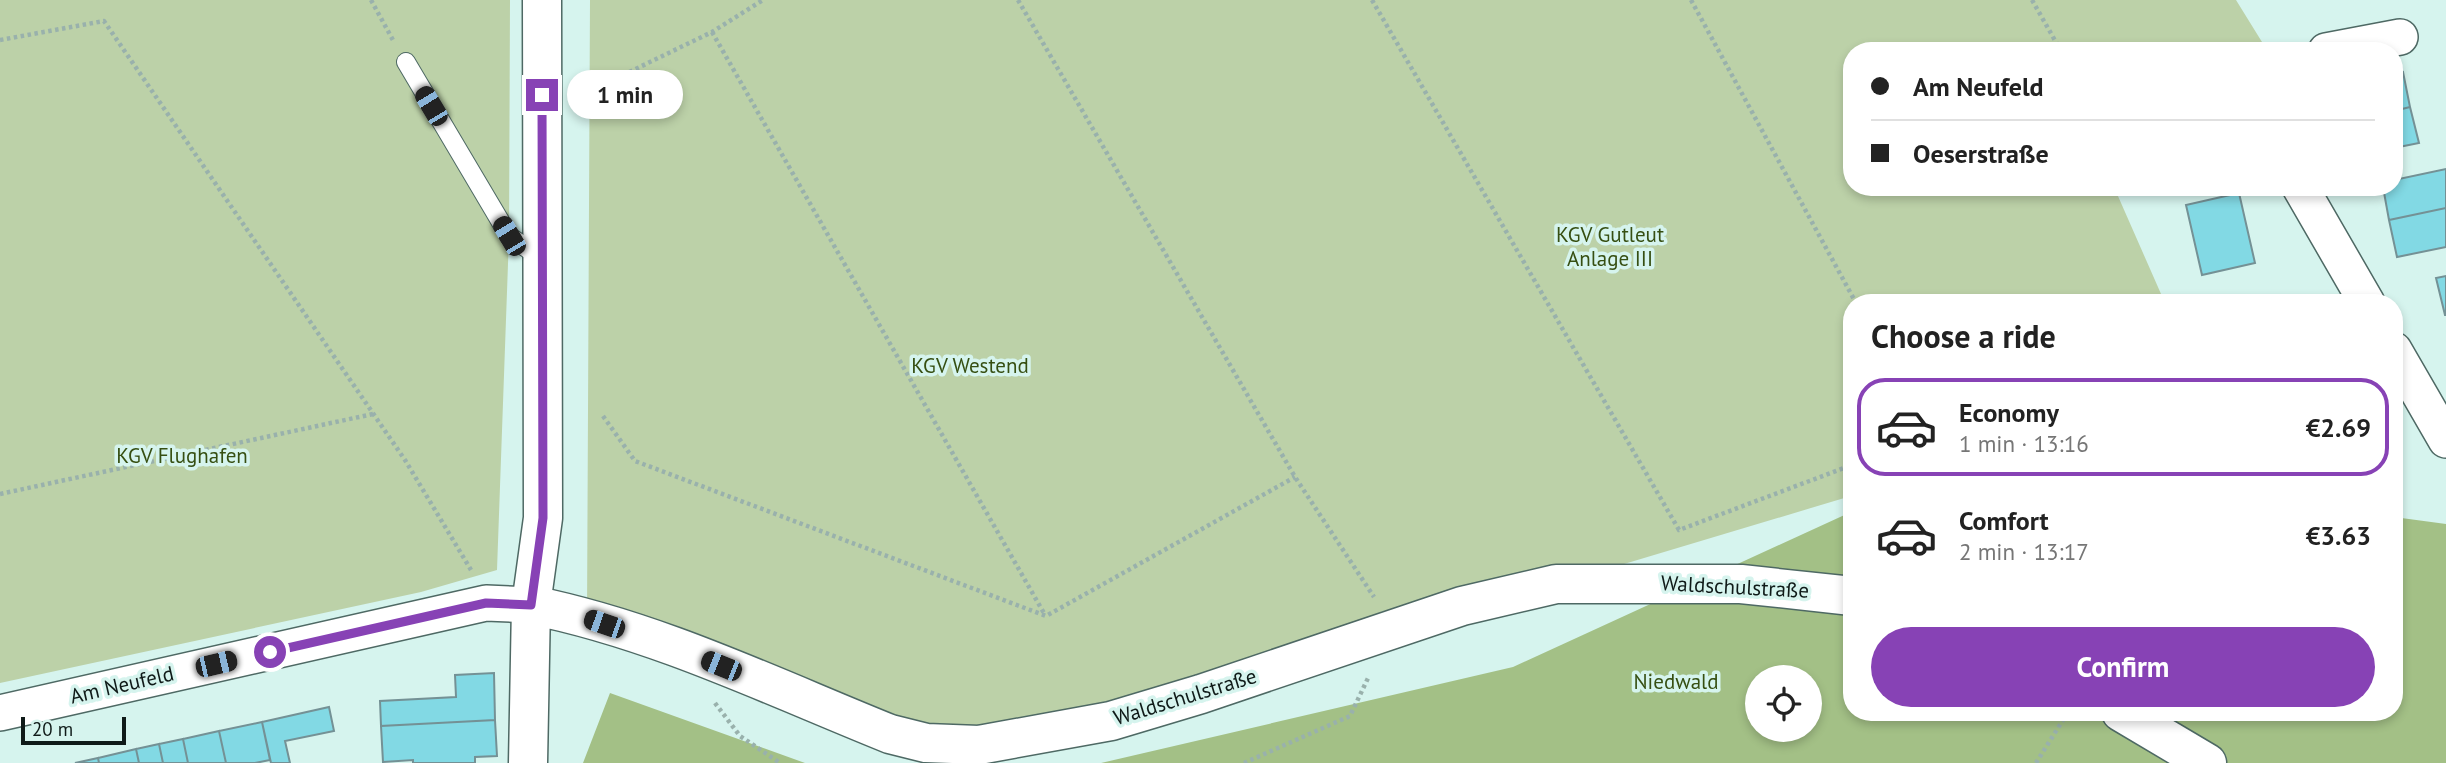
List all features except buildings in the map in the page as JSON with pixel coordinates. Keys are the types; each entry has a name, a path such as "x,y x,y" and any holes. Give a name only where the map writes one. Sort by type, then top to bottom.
{"street":[{"path":"528,763 531,605 543,518 542,0"},
{"path":"2374,42 2400,37"},
{"path":"2305,196 2362,294"},
{"path":"2403,366 2446,440"},
{"name":"Waldschulstraße","path":"531,605 582,616 673,646 890,734 926,743 979,745 1111,720 1201,694 1462,606 1556,584 1741,584 1843,595"},
{"name":"Am Neufeld","path":"0,713 486,603 531,605"},
{"path":"2136,721 2207,763"}],"lane":[{"path":"405,62 509,236 542,258"}],"path":[{"path":"370,0 405,62"},
{"path":"542,95 588,92 712,32 763,0"},
{"path":"1018,0 1295,477 1392,629 1350,716 1244,763"},
{"path":"1372,0 1679,530 1843,468"},
{"path":"1691,0 1851,294"},
{"path":"2032,0 2057,42"},
{"path":"0,40 104,21 405,460 475,576 486,603"},
{"path":"712,32 1045,616"},
{"path":"0,494 373,414"},
{"path":"603,416 635,461 1045,616 1295,477"},
{"path":"710,696 740,736 780,763"},
{"path":"2036,763 2062,721"}],"green space":[{"name":"KGV Flughafen","path":"0,0 510,0 509,236 497,570 421,592 0,683"},
{"name":"KGV Westend","path":"590,0 2236,0 2262,42 1843,42 1843,196 2118,196 2161,294 1843,294 1843,498 1524,594 1383,611 1095,740 949,749 587,616"},
{"name":"Niedwald","path":"1843,516 1843,721 2403,721 2403,518 2446,524 2446,763 1101,763 1513,667"},
{"path":"610,693 805,763 583,763"}],"route":[{"path":"270,652 486,603 531,605 543,518 542,95"}],"park label":[{"name":"KGV Gutleut Anlage III","path":"1610,247"}]}
